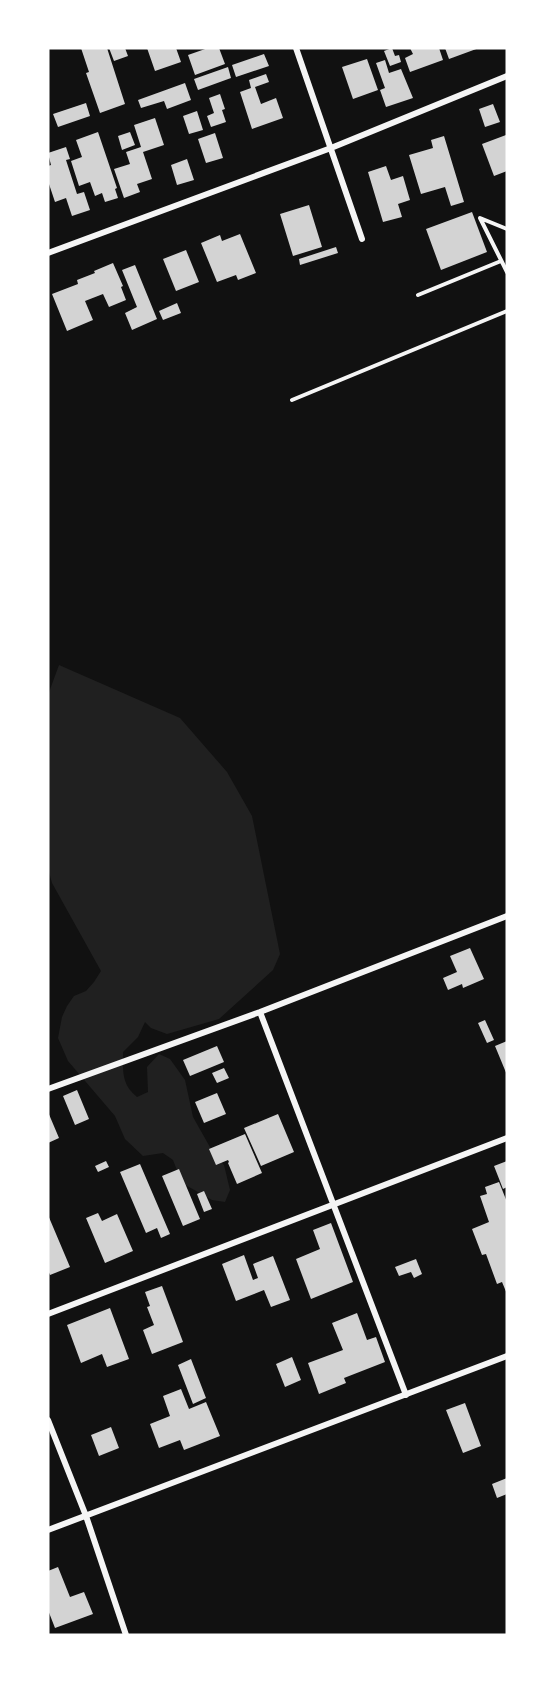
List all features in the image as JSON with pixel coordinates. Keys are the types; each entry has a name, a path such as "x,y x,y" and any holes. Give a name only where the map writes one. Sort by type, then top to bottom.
{"street":[{"path":"296,48 362,239"},
{"path":"48,253 331,148 507,76"},
{"path":"48,1089 260,1012 507,916"},
{"path":"260,1012 406,1395"},
{"path":"48,1314 507,1138"},
{"path":"48,1530 507,1356"},
{"path":"48,1420 86,1516 126,1635"}],"path":[{"path":"507,229 480,218 507,272"},
{"path":"418,295 501,261"},
{"path":"292,400 507,311"}],"shaded area":[{"path":"59,665 180,718 227,772 252,816 280,954 273,970 219,1019 167,1034 151,1028 145,1022 138,1037 123,1052 123,1071 126,1082 137,1097 148,1092 147,1067 159,1054 170,1059 185,1080 193,1117 215,1156 224,1165 230,1190 225,1202 212,1200 182,1183 173,1160 163,1153 143,1156 125,1139 115,1116 68,1061 58,1038 62,1017 67,1006 74,996 86,991 101,971 52,883 48,868 48,695"}],"building":[{"path":"81,48 107,48 125,104 100,113 86,73 89,72"},
{"path":"109,48 125,48 128,56 114,61"},
{"path":"147,48 176,48 181,62 155,71"},
{"path":"208,48 219,48 225,64 195,75 188,55"},
{"path":"392,48 395,56 399,55 401,62 390,66 384,51"},
{"path":"410,48 439,48 443,60 410,72 405,58 413,54"},
{"path":"445,48 479,48 449,59"},
{"path":"264,54 269,66 236,77 232,65"},
{"path":"367,59 378,90 353,99 342,67"},
{"path":"385,60 389,73 401,69 413,98 386,107 380,90 385,88 376,63"},
{"path":"228,67 231,78 198,90 194,79"},
{"path":"266,74 269,82 255,87 261,104 276,98 283,118 252,129 240,92 251,88 249,80"},
{"path":"185,83 191,100 167,109 164,101 141,108 138,100"},
{"path":"220,94 226,122 211,127 207,116 214,113 209,98"},
{"path":"86,103 90,116 58,127 53,114"},
{"path":"493,104 500,122 485,127 479,109"},
{"path":"197,111 203,130 189,134 183,116"},
{"path":"155,118 164,145 143,152 152,179 137,184 140,192 124,198 114,169 130,164 126,152 141,147 134,125"},
{"path":"98,132 117,188 115,189 118,198 105,202 102,193 95,196 90,182 79,186 71,161 82,157 76,140"},
{"path":"130,132 135,145 122,150 118,136"},
{"path":"215,133 223,158 206,163 198,139"},
{"path":"506,135 507,171 494,176 482,144"},
{"path":"444,136 464,202 451,206 445,187 421,194 409,155 433,148 431,140"},
{"path":"66,147 70,159 66,160 77,194 84,192 90,210 72,216 66,198 55,202 48,181 48,166 51,165 48,153"},
{"path":"187,159 194,180 177,185 171,165"},
{"path":"386,166 391,180 403,176 410,200 398,204 402,217 383,222 368,172"},
{"path":"309,205 322,247 293,256 280,214"},
{"path":"472,212 487,252 441,270 426,229"},
{"path":"240,234 256,273 238,280 236,275 217,282 201,243 220,235 222,241"},
{"path":"336,247 338,253 300,265 299,259"},
{"path":"186,250 199,282 176,291 163,259"},
{"path":"113,263 123,286 121,287 126,300 109,307 103,294 85,301 93,320 67,331 52,294 78,284 77,280"},
{"path":"135,265 157,319 132,330 125,313 137,307 122,270"},
{"path":"177,303 181,313 163,320 159,311"},
{"path":"470,948 484,979 463,988 462,984 448,990 443,978 457,972 450,956"},
{"path":"485,1020 494,1040 487,1043 478,1023"},
{"path":"507,1041 507,1075 495,1046"},
{"path":"217,1046 224,1062 190,1076 183,1060"},
{"path":"224,1068 229,1078 217,1083 212,1073"},
{"path":"77,1090 89,1119 75,1125 63,1096"},
{"path":"217,1093 226,1114 204,1123 195,1102"},
{"path":"48,1112 59,1138 48,1143"},
{"path":"278,1114 294,1152 261,1166 244,1128"},
{"path":"245,1134 262,1173 237,1184 228,1160 216,1165 209,1149"},
{"path":"106,1161 109,1167 98,1172 95,1166"},
{"path":"507,1161 507,1187 503,1189 494,1166"},
{"path":"140,1164 170,1234 161,1238 157,1228 146,1233 120,1172"},
{"path":"179,1169 200,1219 183,1226 162,1176"},
{"path":"499,1182 507,1202 507,1294 502,1282 497,1284 486,1254 482,1255 472,1229 489,1222 480,1196 487,1194 485,1187"},
{"path":"204,1191 212,1209 204,1212 197,1194"},
{"path":"98,1213 102,1221 117,1214 133,1251 105,1263 86,1218"},
{"path":"48,1215 70,1267 50,1275 48,1270"},
{"path":"331,1223 353,1282 311,1299 296,1259 320,1249 313,1230"},
{"path":"244,1255 253,1280 258,1278 253,1264 273,1256 290,1300 271,1307 264,1290 236,1301 222,1264"},
{"path":"416,1259 422,1274 414,1278 411,1272 399,1276 395,1267"},
{"path":"162,1286 183,1342 152,1354 143,1330 154,1325 147,1307 150,1306 145,1292"},
{"path":"110,1308 129,1359 107,1367 102,1354 81,1363 67,1325"},
{"path":"357,1313 367,1340 376,1337 385,1362 344,1378 346,1383 319,1394 308,1363 343,1350 332,1323"},
{"path":"292,1357 301,1380 285,1387 276,1364"},
{"path":"191,1359 206,1398 193,1404 178,1365"},
{"path":"181,1389 189,1409 206,1402 220,1436 184,1450 180,1440 159,1448 150,1424 170,1416 163,1396"},
{"path":"465,1403 481,1446 463,1453 446,1410"},
{"path":"111,1427 119,1448 99,1456 91,1435"},
{"path":"507,1478 507,1494 497,1498 492,1484"},
{"path":"58,1567 70,1597 84,1592 93,1614 55,1628 48,1610 48,1571"}]}
